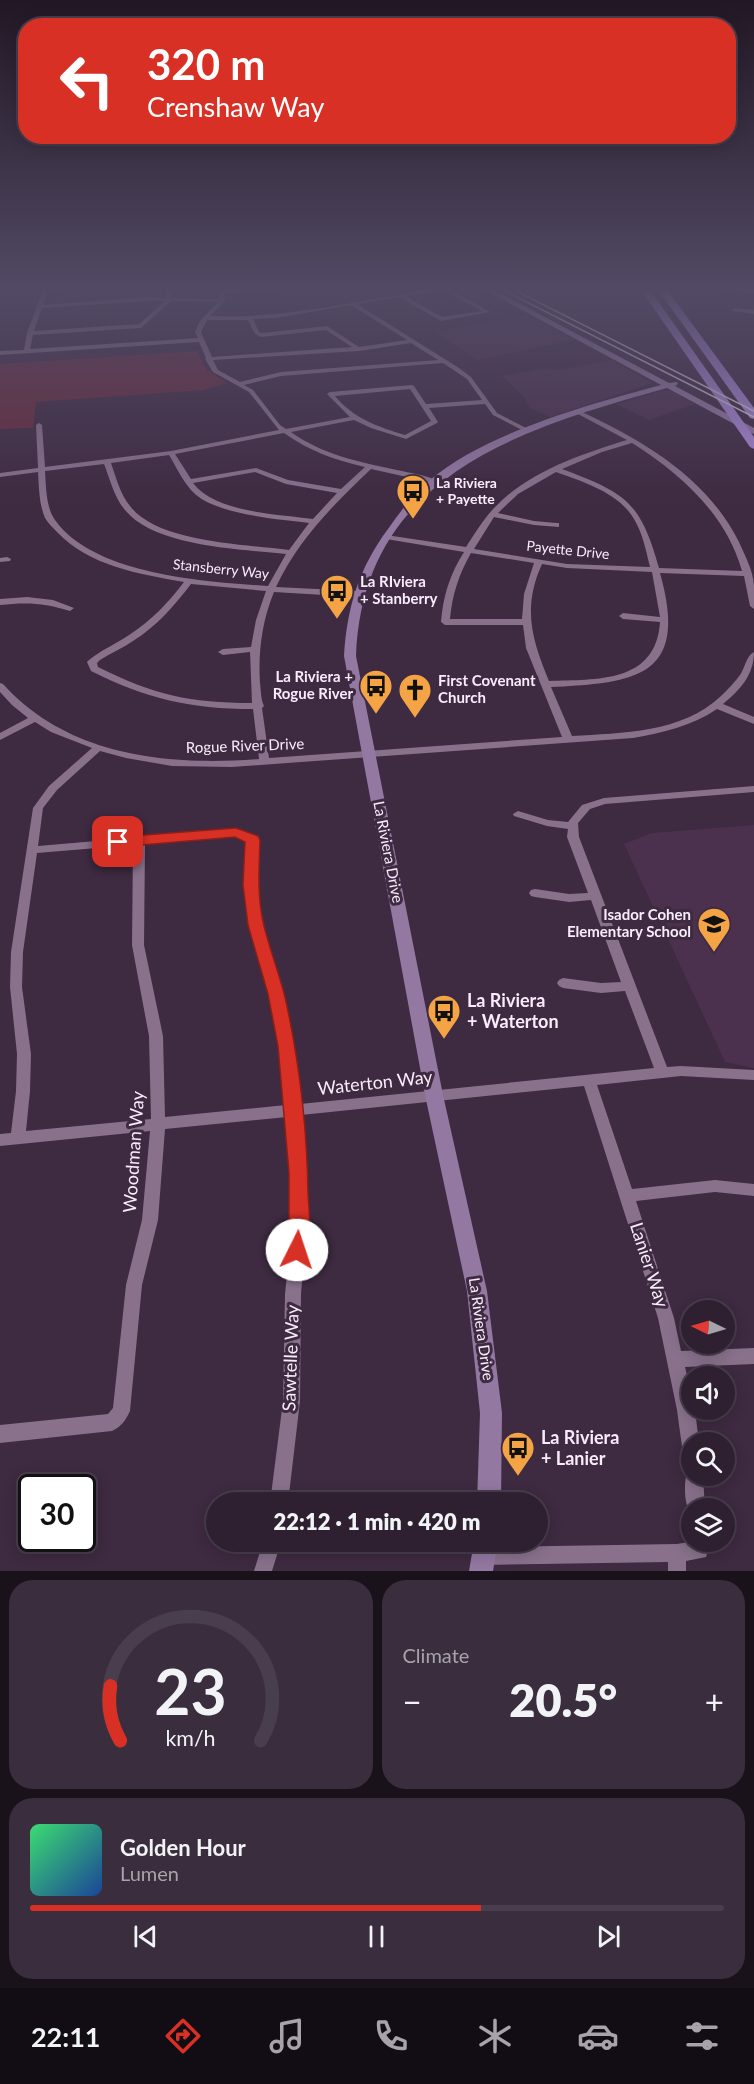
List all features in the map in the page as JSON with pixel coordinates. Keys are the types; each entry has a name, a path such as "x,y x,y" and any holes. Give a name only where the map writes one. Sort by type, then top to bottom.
{"highway":[{"path":"694,360 754,446"},
{"path":"713,360 754,416"}],"street":[{"path":"209,360 215,371 251,391 262,407 286,432 323,453 369,467 434,481"},
{"path":"623,360 653,376 654,379 754,424"},
{"path":"240,384 281,374 445,361 469,378 495,414 526,430"},
{"path":"670,385 754,431"},
{"name":"La Riviera Drive","path":"489,1492 491,1413 477,1292 434,1095 350,656 351,626 357,594 366,570 386,537 434,481 488,446 526,430 670,385"},
{"path":"412,387 425,406 435,422 406,437 353,418 330,394 412,387"},
{"path":"425,406 486,402"},
{"path":"580,413 634,440 681,475 713,508 731,535 747,574 754,606"},
{"path":"0,475 171,453 353,418"},
{"name":"Stansberry Way","path":"39,425 45,504 49,518 65,537 101,559 139,572 188,582 357,594"},
{"path":"526,622 445,622 452,580 469,549 493,514 522,488 558,470 634,440"},
{"path":"171,453 196,491 207,500 218,505 312,521"},
{"path":"107,462 129,510 141,521 163,532 209,542 288,552"},
{"path":"264,762 255,649 265,601 288,552 312,521 341,491 369,467"},
{"path":"190,481 256,470 286,482 341,491"},
{"path":"546,684 607,680 636,672 658,652 665,620 663,599 642,525 626,504 600,487 558,470"},
{"path":"493,514 534,523 556,525"},
{"name":"Payette Drive","path":"386,537 584,567 747,574"},
{"path":"539,562 527,596 526,622 531,648 568,739"},
{"path":"188,582 172,603 138,635 92,662 94,669 136,690 165,699 223,707 259,706"},
{"path":"0,602 33,600 60,603 70,608"},
{"path":"623,616 665,620"},
{"path":"223,652 255,649"},
{"name":"Rogue River Drive","path":"0,686 34,719 98,748 173,763 264,762 633,735 664,730 691,721 717,705 742,678 754,655"},
{"path":"717,705 754,721"},
{"path":"0,737 34,719"},
{"path":"18,1138 24,1054 16,987 17,952 38,808 44,798 98,748"},
{"path":"662,1072 573,837 572,826 582,810 604,801 754,789"},
{"path":"518,813 548,823 572,826"},
{"name":"Sawtelle Way","path":"139,840 236,833 253,840 250,885 255,925 278,1005 286,1046 298,1173 299,1228 293,1294 293,1369 286,1458 281,1492"},
{"path":"32,850 139,840"},
{"name":"Woodman Way","path":"0,1434 112,1422 121,1411 134,1285 150,1220 158,1124 156,1036 138,945 139,840"},
{"path":"535,893 569,898 595,896"},
{"path":"563,983 602,988 629,986"},
{"name":"Waterton Way","path":"0,1140 662,1072 699,1071 754,1075"},
{"name":"Lanier Way","path":"589,1080 663,1307 676,1359 688,1432"},
{"path":"627,1196 715,1186 754,1190"},
{"path":"676,1359 754,1356"},
{"path":"263,1571 269,1552"},
{"path":"484,1556 677,1562 695,1552"}],"shaded area":[{"path":"56,360 202,360 207,370 227,383 204,390 36,402 33,428 0,429 0,364"},
{"path":"612,360 653,383 550,417 530,408 523,396 502,376 547,368 559,370"},
{"path":"664,390 671,391 695,404 649,420 616,404"},
{"name":"Isador Cohen Elementary School","path":"754,825 754,1068 725,1062 624,844 652,833"}],"tram line":[{"path":"642,360 754,417"}],"railway":[{"path":"653,360 754,411"}],"place":[{"name":"La Riviera + Payette","path":"413,520"},
{"name":"La RIviera + Stanberry","path":"337,620"},
{"name":"La Riviera + Rogue River","path":"376,715"},
{"name":"First Covenant Church","path":"415,719"},
{"name":"Isador Cohen Elementary School","path":"714,953"},
{"name":"La Riviera + Waterton","path":"444,1040"},
{"name":"La Riviera + Lanier","path":"518,1477"}],"route":[{"path":"118,842 236,833 253,840 250,885 255,925 276,994 286,1046 298,1173 297,1250"}]}
